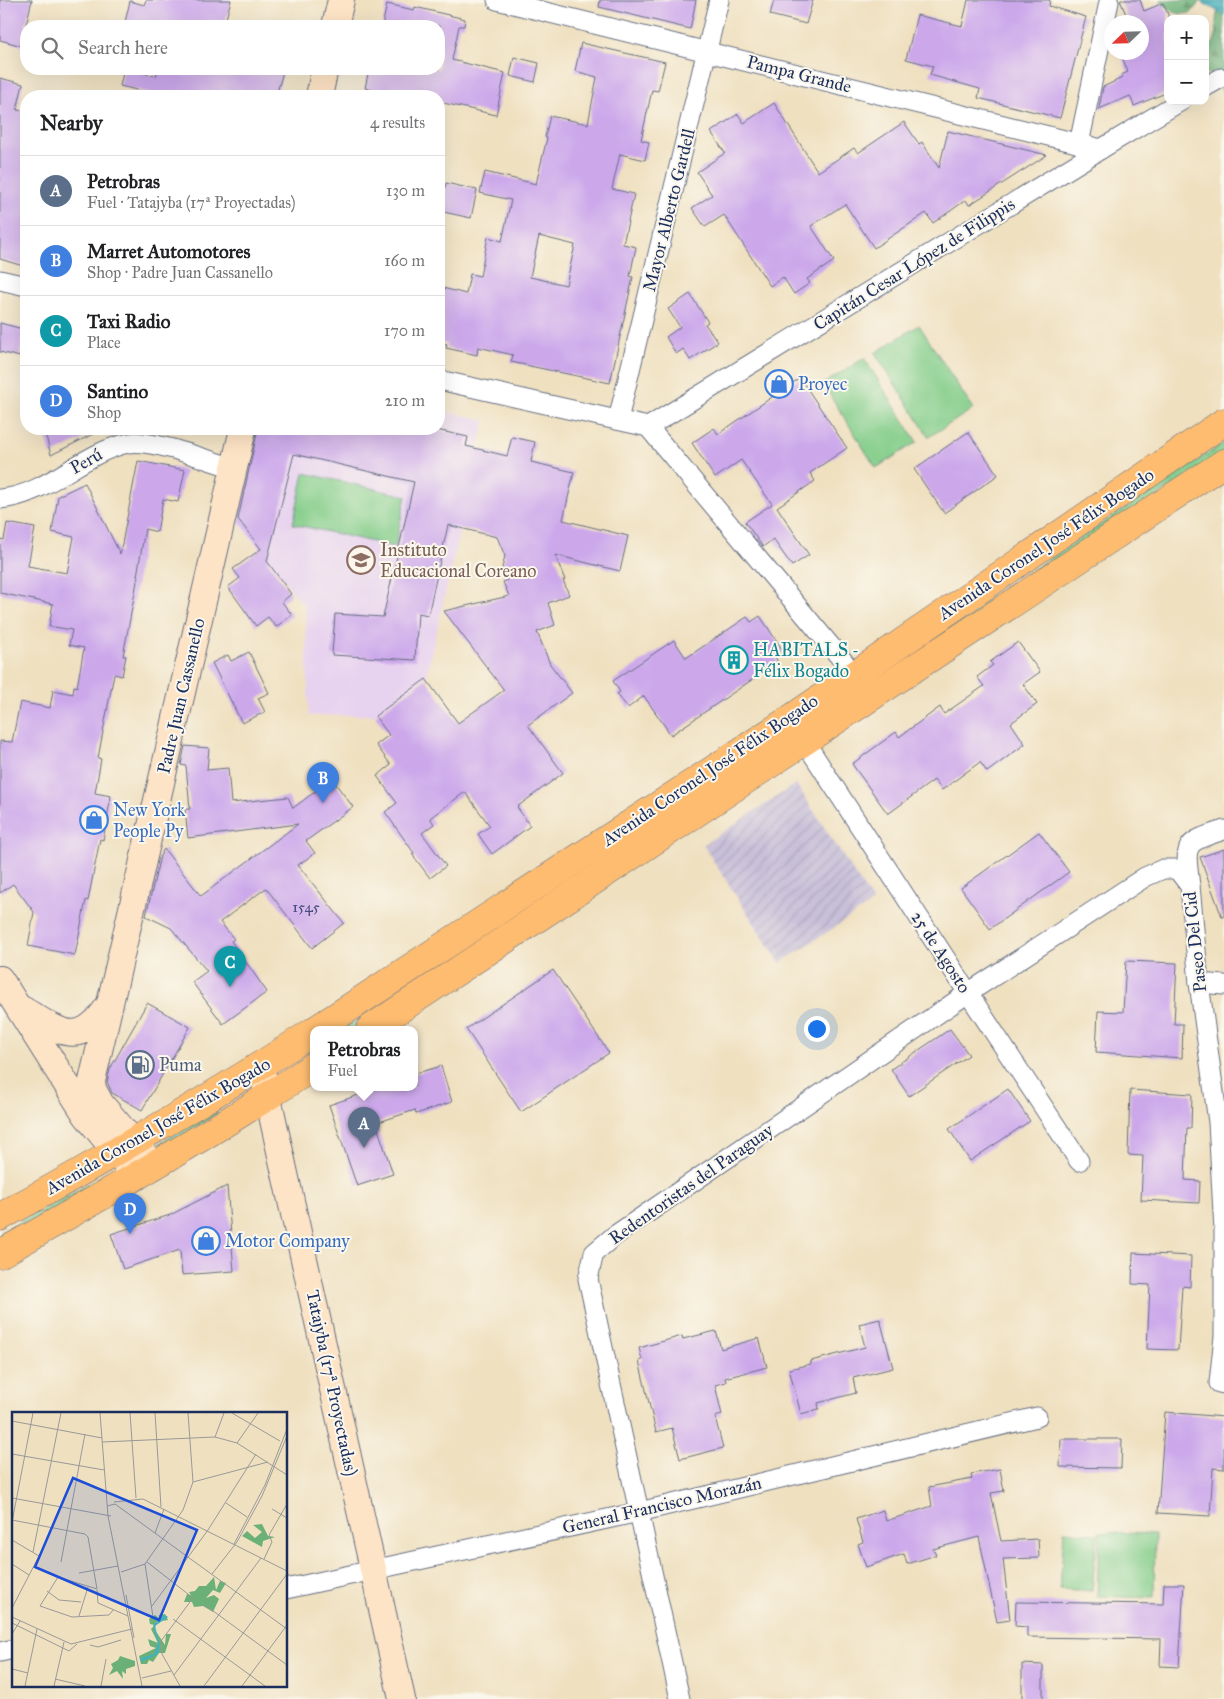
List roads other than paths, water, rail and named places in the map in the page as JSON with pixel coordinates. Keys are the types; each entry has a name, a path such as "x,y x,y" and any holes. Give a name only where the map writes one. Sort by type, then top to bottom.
{"main road":[{"name":"Avenida Coronel José Félix Bogado","path":"322,1026 789,720 1224,422"},
{"name":"Avenida Coronel José Félix Bogado","path":"375,1026 1224,463"},
{"name":"Avenida Coronel José Félix Bogado","path":"0,1217 126,1148 310,1034"},
{"name":"Avenida Coronel José Félix Bogado","path":"0,1254 145,1172 310,1069"}],"street":[{"path":"336,20 341,0"},
{"name":"Pampa Grande","path":"497,0 1101,149"},
{"name":"Mayor Alberto Gardell","path":"618,420 720,0"},
{"path":"1079,144 1109,2"},
{"path":"321,90 324,75"},
{"name":"Capitán Cesar López de Filippis","path":"648,427 1174,105"},
{"path":"0,280 20,285"},
{"path":"445,381 648,427 854,674"},
{"name":"Padre Juan Cassanello","path":"126,1148 97,1098 92,1081 242,435"},
{"name":"Perú","path":"0,499 15,498 35,490 107,449 131,443 153,444 234,468"},
{"name":"25 de Agosto","path":"805,742 968,993 1080,1160"},
{"path":"1190,886 1186,853 1190,844 1224,830"},
{"name":"Paseo Del Cid","path":"968,993 1145,877 1163,869 1177,869 1190,886 1199,983 1218,1122 1223,1221 1224,1336 1222,1383"},
{"path":"0,979 86,1116 126,1148 145,1172"},
{"path":"1199,983 1224,985"},
{"name":"Redentoristas del Paraguay","path":"680,1699 588,1279 594,1254 614,1236 968,993"},
{"path":"19,1007 68,1034 83,1031 92,1026 100,1019 110,1003"},
{"name":"Tatajyba (17ª Proyectadas)","path":"261,1066 402,1699"},
{"name":"General Francisco Morazán","path":"288,1589 639,1512 1037,1417"}],"water":[{"path":"1198,0 1224,0 1224,15"}],"place":[{"name":"Proyec","path":"779,384"},
{"name":"Instituto Educacional Coreano","path":"361,560"},
{"name":"HABITALS - Félix Bogado","path":"734,660"},
{"name":"Marret Automotores","path":"323,803"},
{"name":"New York People Py","path":"94,820"},
{"name":"Taxi Radio","path":"230,987"},
{"name":"Puma","path":"140,1065"},
{"name":"Petrobras","path":"364,1148"},
{"name":"Santino","path":"130,1234"},
{"name":"Motor Company","path":"206,1241"}]}
